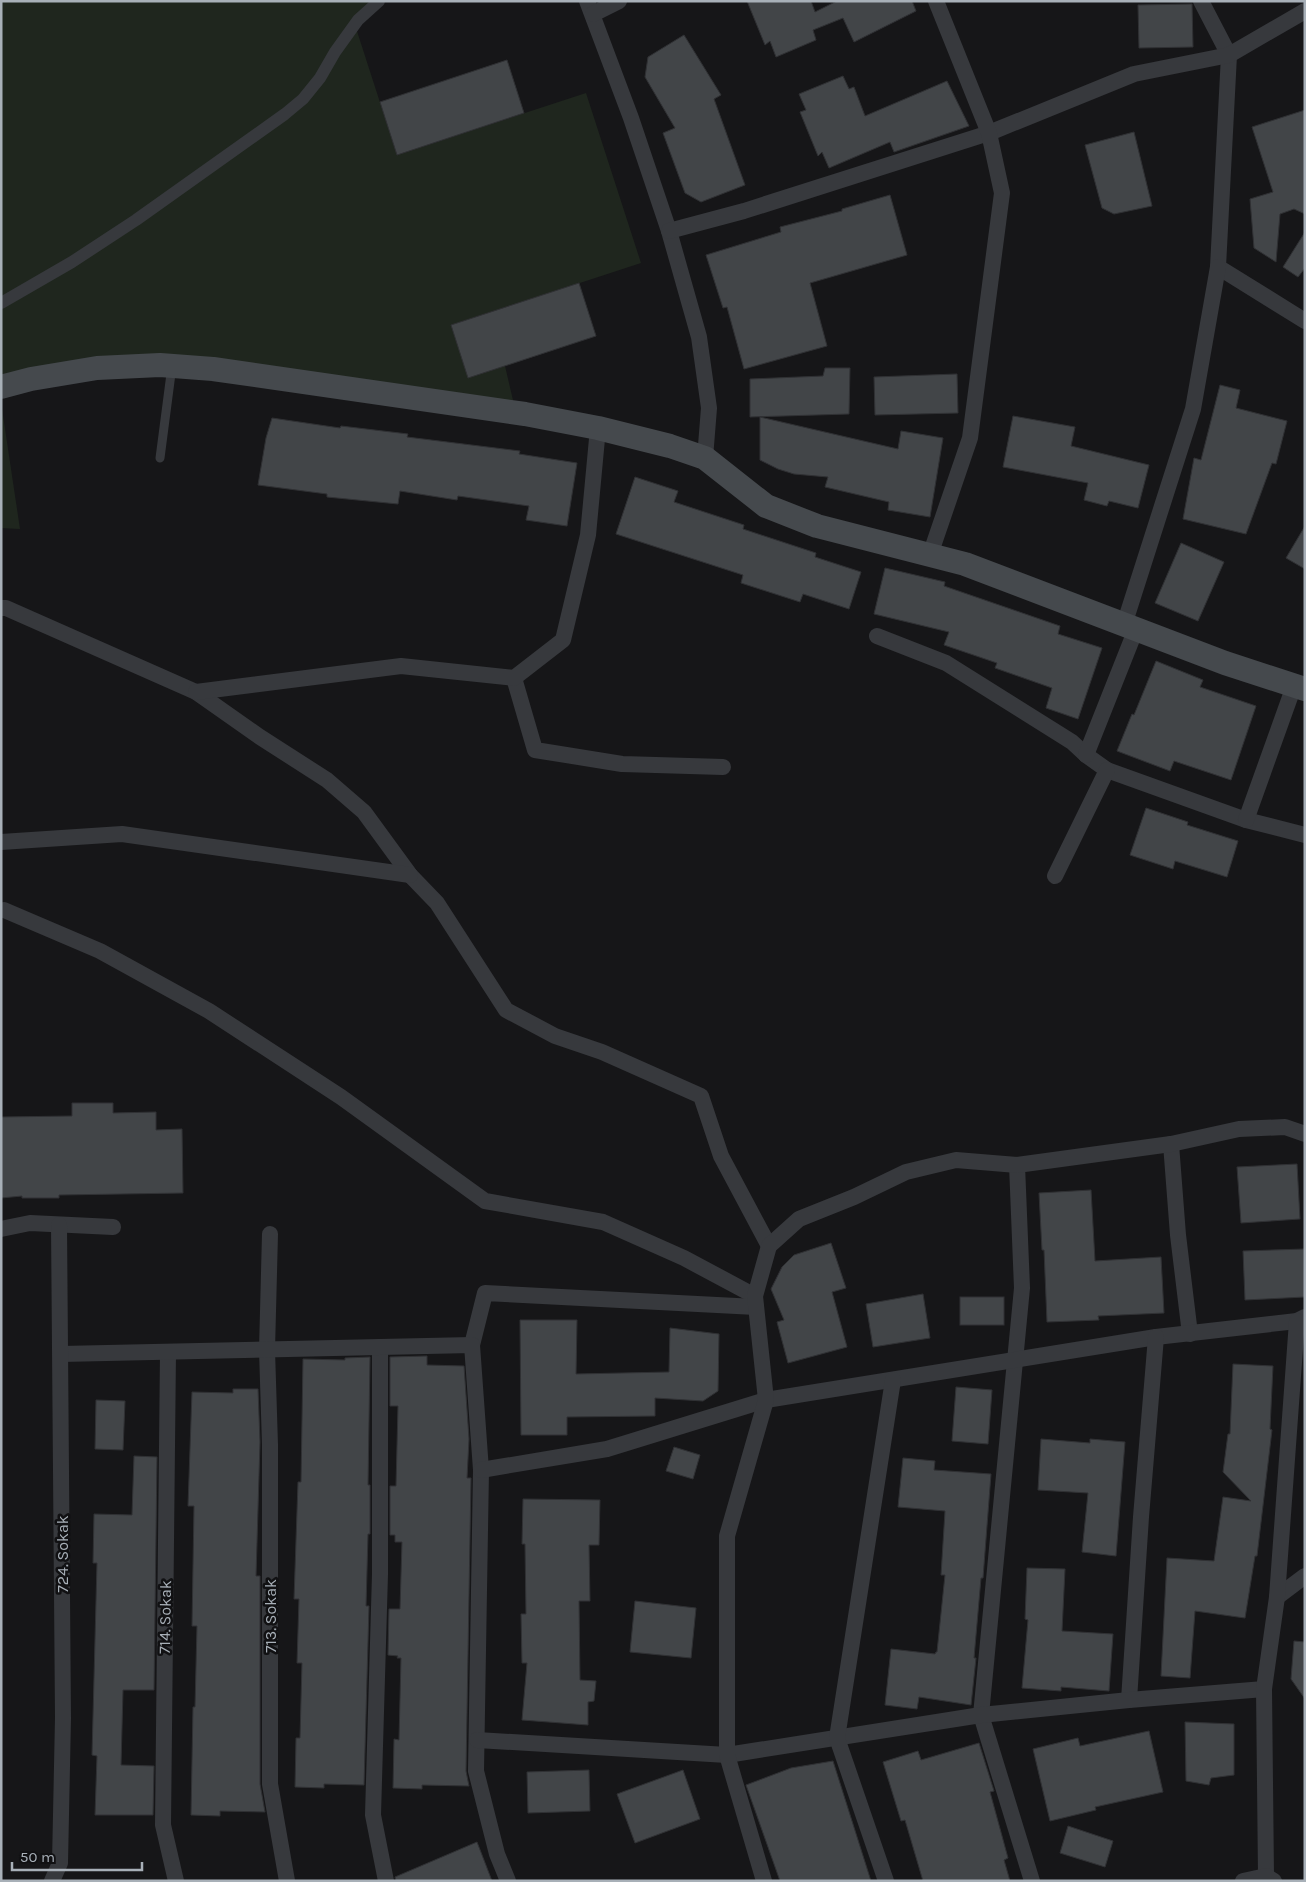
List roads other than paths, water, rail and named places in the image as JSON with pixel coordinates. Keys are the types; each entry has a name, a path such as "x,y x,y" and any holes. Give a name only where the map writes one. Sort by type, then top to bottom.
{"main road":[{"path":"1,386 97,368 172,366 213,369 525,414 598,428 670,446 705,458 766,506 817,526 964,564 1225,664 1300,687"}],"street":[{"path":"1,303 72,262 136,220 285,114 303,99 320,78 335,52 358,20 379,1"},
{"path":"619,1 590,8 631,118 669,231 699,337 709,408 705,458"},
{"path":"930,555 970,438 1002,193 989,133 936,1"},
{"path":"1086,755 1130,627 1193,409 1218,267 1230,55 1201,1"},
{"path":"669,231 744,211 989,133 1134,74 1230,55 1305,11"},
{"path":"1218,267 1305,321"},
{"path":"196,692 401,666 514,678 563,640 588,535 598,428"},
{"path":"1,608 6,608 196,692 260,737 327,780 364,812 410,875 437,903 506,1010 555,1036 602,1052 702,1096 721,1156 768,1246"},
{"path":"877,636 946,663 1072,742 1086,755 1108,770 1246,820 1305,835"},
{"path":"514,678 535,750 622,764 723,767"},
{"path":"1246,820 1300,687"},
{"path":"1055,876 1108,770"},
{"path":"1,842 122,834 410,875"},
{"path":"4,910 100,951 209,1011 342,1097 485,1201 604,1222 684,1258 756,1301"},
{"path":"764,1881 727,1755 727,1536 766,1400 756,1301 768,1246 799,1219 854,1197 906,1172 956,1160 1017,1165 1170,1144 1239,1129 1285,1127 1305,1134"},
{"path":"1170,1144 1178,1235 1190,1334"},
{"path":"1017,1165 1022,1288 981,1715 1032,1881"},
{"path":"1,1229 30,1223 113,1227"},
{"name":"724. Sokak","path":"52,1881 60,1862 63,1718 59,1224"},
{"name":"713. Sokak","path":"270,1234 266,1350 270,1445 270,1784 287,1881"},
{"path":"508,1881 496,1854 476,1771 481,1470 472,1345 485,1293 756,1301"},
{"path":"481,1470 607,1449 766,1400 1156,1338 1301,1319 1277,1597 1264,1689 1270,1878 1243,1881"},
{"path":"1129,1700 1140,1527 1156,1338"},
{"path":"61,1354 472,1345"},
{"path":"380,1347 380,1574 373,1815 386,1881"},
{"name":"714. Sokak","path":"168,1352 163,1825 176,1881"},
{"path":"886,1881 837,1738 893,1380"},
{"path":"1277,1597 1305,1576"},
{"path":"476,1740 727,1755 981,1715 1264,1689"},
{"path":"60,1862 66,1881"}],"lane":[{"path":"160,458 172,366"}]}
